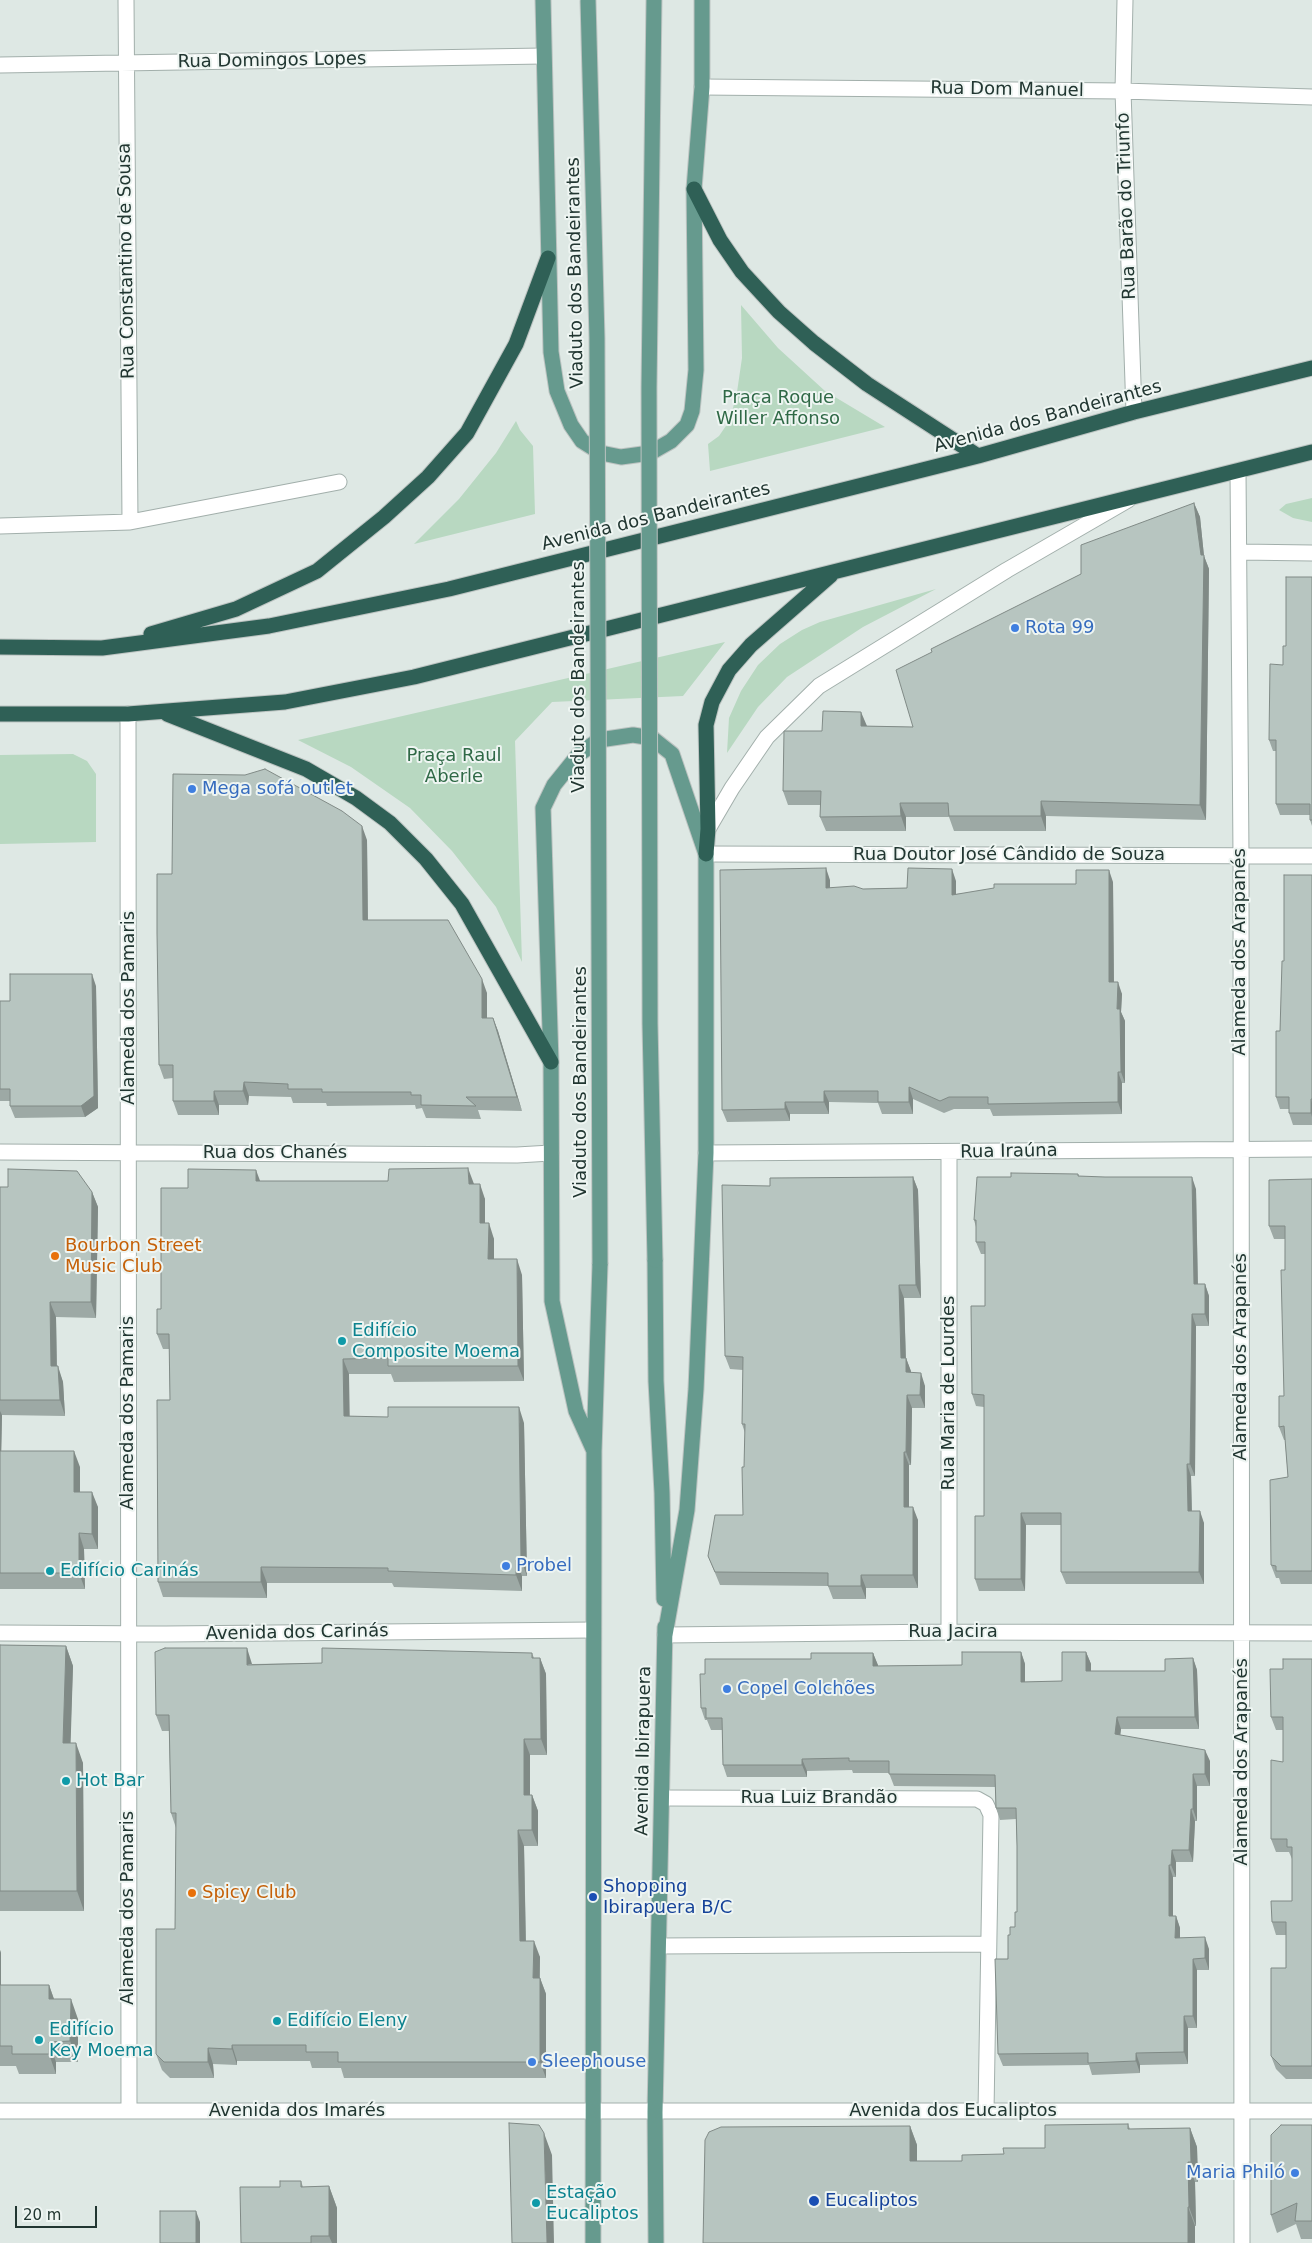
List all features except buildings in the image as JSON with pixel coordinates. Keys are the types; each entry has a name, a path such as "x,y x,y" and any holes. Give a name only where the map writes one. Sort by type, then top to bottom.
{"highway":[{"path":"694,188 720,240 742,272 779,312 814,343 867,384 978,456"},
{"path":"102,648 236,609 317,570 384,517 428,477 467,433 516,344 548,258"},
{"name":"Avenida dos Bandeirantes","path":"0,647 102,648 269,626 449,589 978,456 1134,412 1312,368"},
{"path":"0,714 128,714 285,702 414,677 1312,452"},
{"path":"706,854 708,829 706,725 712,702 728,670 751,645 834,572"},
{"path":"163,712 306,769 356,798 390,823 426,859 462,904 551,1062"}],"main road":[{"path":"543,0 551,352 557,390 571,425 582,441 600,453 621,458 650,452 676,435 687,425 692,411 696,370 694,188 702,87 702,0"},
{"name":"Viaduto dos Bandeirantes","path":"588,0 597,348 600,1264 594,1451"},
{"name":"Avenida Ibirapuera","path":"654,0 650,436 650,1024 656,1381 662,1493 665,1635 655,2112 656,2243"},
{"path":"593,2243 594,1451 576,1412 552,1301 551,1062 544,808 554,785 579,754 599,740 633,735 652,738 672,754 706,854 706,1153 696,1389 687,1510 665,1635"}],"street":[{"name":"Rua Constantino de Sousa","path":"126,0 130,522"},
{"name":"Rua Barão do Triunfo","path":"1125,0 1123,91 1134,412"},
{"name":"Rua Domingos Lopes","path":"0,65 543,56"},
{"name":"Rua Dom Manuel","path":"702,87 1123,91 1312,96"},
{"name":"Alameda dos Arapanés","path":"1238,470 1241,856 1242,2243"},
{"path":"0,526 130,522 339,482"},
{"path":"708,829 732,788 766,737 819,686 1007,570 1134,496"},
{"path":"1240,552 1312,553"},
{"name":"Alameda dos Pamaris","path":"128,714 127,1634 129,2111"},
{"name":"Rua Doutor José Cândido de Souza","path":"706,854 1312,856"},
{"name":"Rua Iraúna","path":"706,1153 1312,1150"},
{"name":"Rua dos Chanés","path":"0,1152 517,1155 551,1153"},
{"name":"Rua Maria de Lourdes","path":"949,1153 949,1632"},
{"name":"Avenida dos Carinás","path":"0,1633 127,1634 593,1630"},
{"name":"Rua Jacira","path":"665,1635 949,1632 1312,1633"},
{"name":"Rua Luiz Brandão","path":"662,1798 977,1799 986,1804 991,1815 987,1944"},
{"path":"659,1946 987,1944 986,2111"},
{"name":"Avenida dos Imarés","path":"0,2111 594,2111"},
{"name":"Avenida dos Eucaliptos","path":"594,2111 1312,2111"}],"green space":[{"name":"Praça Roque Willer Affonso","path":"741,305 778,348 825,391 885,427 710,471 708,444 719,436 730,420 737,392 742,358"},
{"path":"516,421 520,430 533,446 535,514 414,544 459,499 496,453"},
{"path":"1312,498 1312,522 1293,518 1279,510 1286,504"},
{"path":"936,589 863,627 787,677 758,707 727,753 729,718 741,691 758,665 780,644 802,630 820,622"},
{"name":"Praça Raul Aberle","path":"725,642 683,696 552,702 515,741 522,962 496,907 452,851 410,808 351,767 298,740"},
{"path":"73,754 87,761 96,774 96,842 0,844 0,755"}],"place":[{"name":"Rota 99","path":"1015,628"},
{"name":"Mega sofá outlet","path":"192,789"},
{"name":"Bourbon Street Music Club","path":"55,1256"},
{"name":"Edifício Composite Moema","path":"342,1341"},
{"name":"Probel","path":"506,1566"},
{"name":"Edifício Carinás","path":"50,1571"},
{"name":"Copel Colchões","path":"727,1689"},
{"name":"Hot Bar","path":"66,1781"},
{"name":"Spicy Club","path":"192,1893"},
{"name":"Shopping Ibirapuera B/C","path":"593,1897"},
{"name":"Edifício Eleny","path":"277,2021"},
{"name":"Edifício Key Moema","path":"39,2040"},
{"name":"Sleephouse","path":"532,2062"},
{"name":"Maria Philó","path":"1295,2173"},
{"name":"Eucaliptos","path":"814,2201"},
{"name":"Estação Eucaliptos","path":"536,2203"}]}
